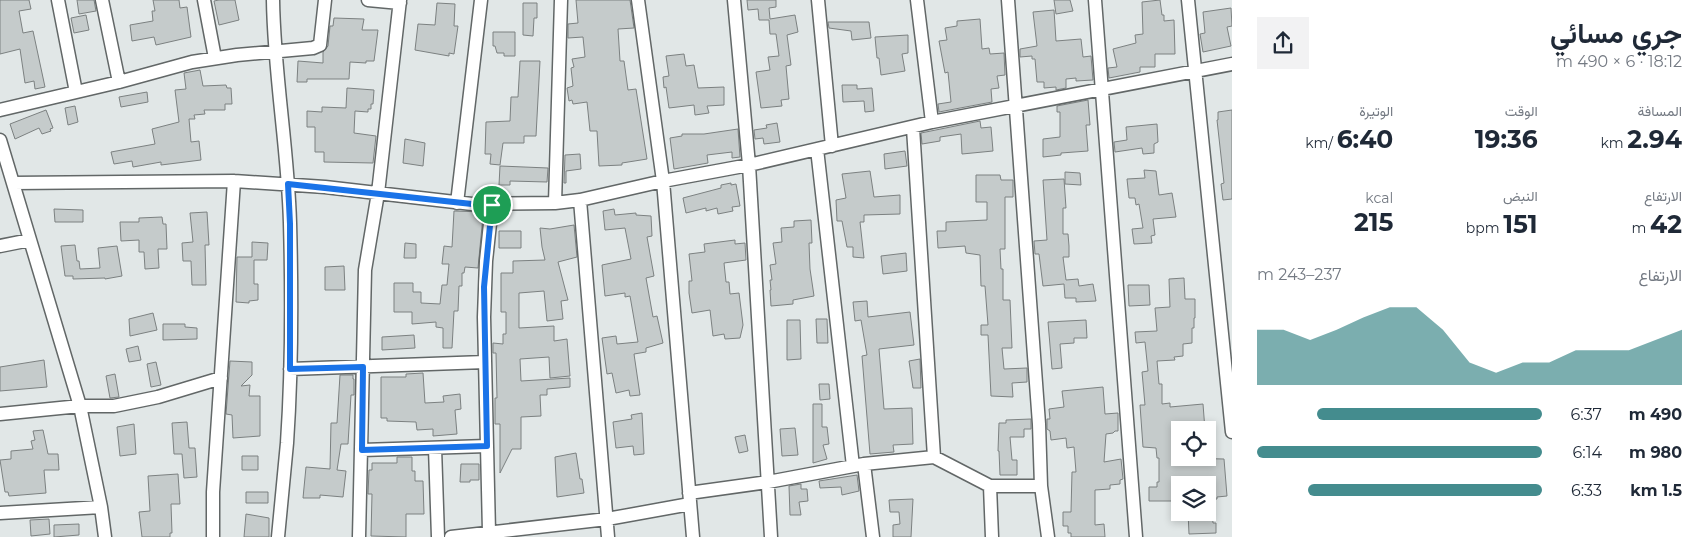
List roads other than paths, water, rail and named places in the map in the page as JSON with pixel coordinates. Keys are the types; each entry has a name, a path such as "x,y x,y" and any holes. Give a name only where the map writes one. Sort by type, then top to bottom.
{"street":[{"path":"58,0 76,92"},
{"path":"102,0 119,82"},
{"path":"204,0 215,58"},
{"path":"273,0 275,53 288,184 290,232 290,369 287,442 278,537"},
{"path":"0,110 215,58 313,48 320,45 325,0"},
{"path":"359,537 365,270 378,193 400,2 368,0"},
{"path":"456,203 481,0"},
{"path":"555,203 561,0"},
{"path":"638,0 663,181 693,537"},
{"path":"734,0 749,165 771,537"},
{"path":"818,0 832,146"},
{"path":"917,0 932,122"},
{"path":"1008,0 1042,486 1048,537"},
{"path":"1095,0 1136,537"},
{"path":"1188,0 1232,432"},
{"path":"13,183 234,181 288,184 456,203 492,205 555,203 580,200 663,181 749,165 932,122 1232,64"},
{"path":"913,128 934,457"},
{"path":"0,140 80,406 106,537"},
{"path":"817,149 858,465 874,537"},
{"path":"212,537 213,492 234,181"},
{"path":"580,200 608,537"},
{"path":"489,532 484,287 492,205"},
{"path":"0,246 30,240"},
{"path":"290,369 485,362"},
{"path":"0,414 80,406 114,406 158,397 221,378"},
{"path":"362,450 487,446"},
{"path":"436,448 438,537"},
{"path":"451,537 607,520 690,498 768,482 858,465 934,457 990,486 1042,486"},
{"path":"990,486 992,537"},
{"path":"0,514 101,507"}]}
